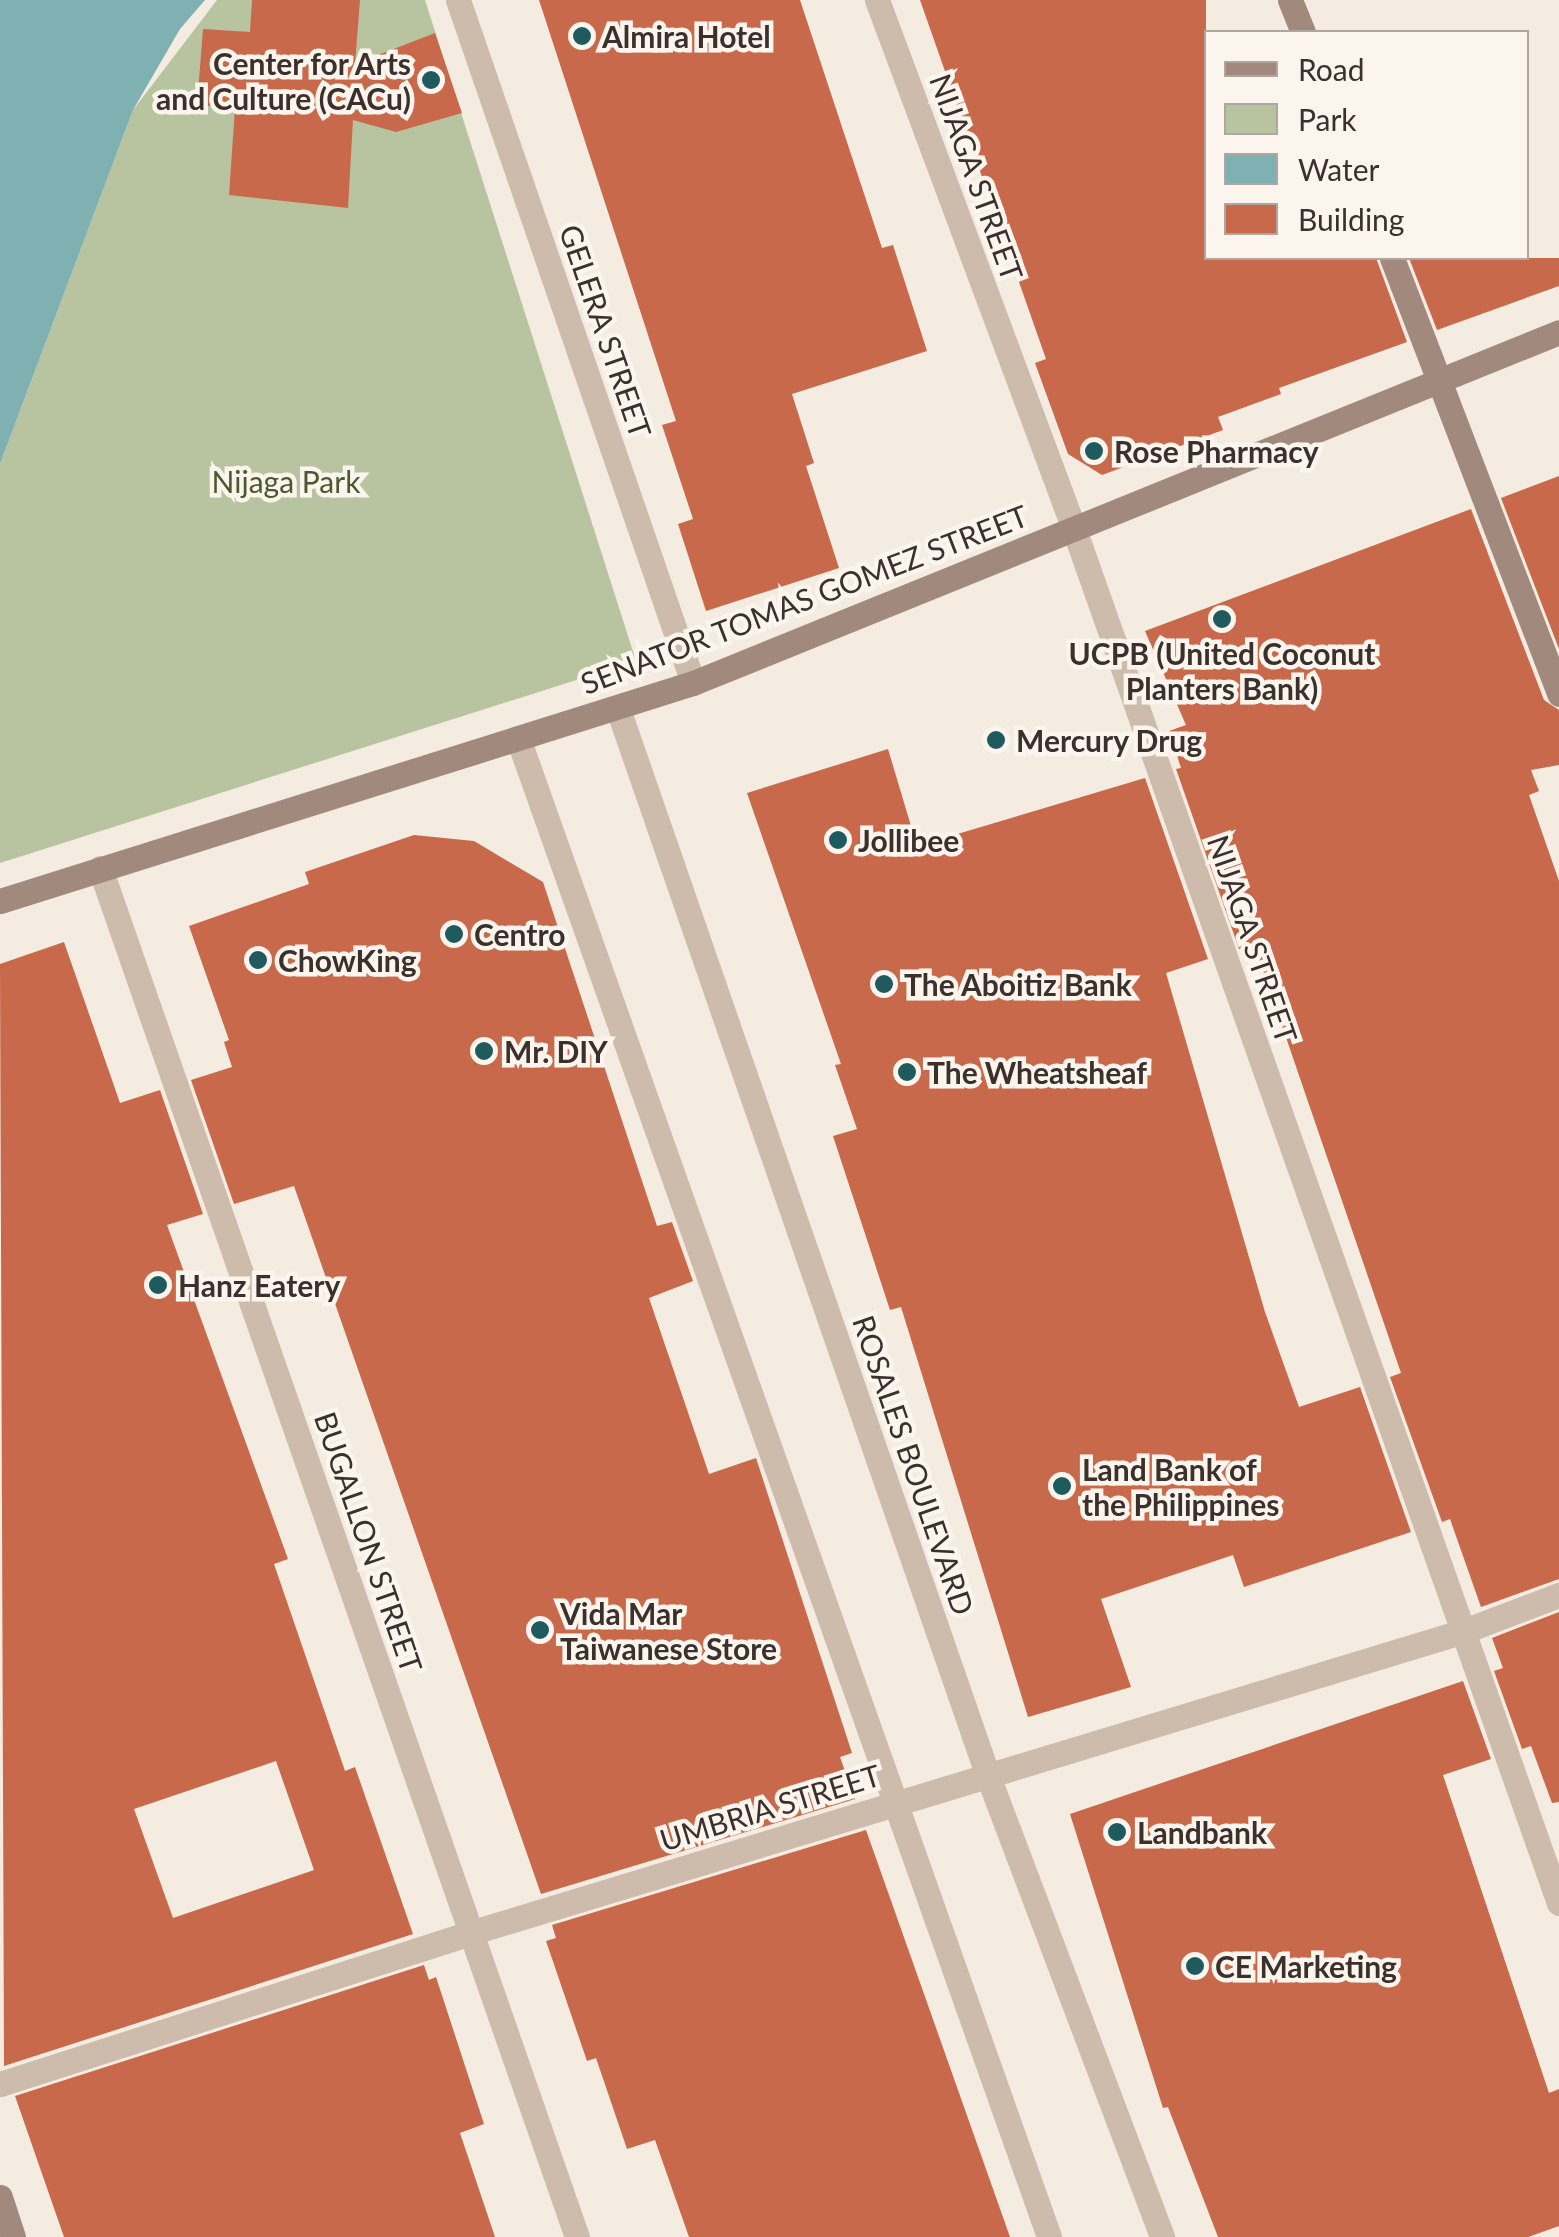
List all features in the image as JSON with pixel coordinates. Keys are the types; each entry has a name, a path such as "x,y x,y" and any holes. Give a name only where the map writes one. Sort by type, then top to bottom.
{"main road":[{"path":"1290,0 1302,30"},
{"path":"1393,260 1559,694"},
{"name":"SENATOR TOMAS GOMEZ STREET","path":"0,901 618,710 693,683 1559,332"},
{"path":"0,2197 14,2237"}],"street":[{"name":"GELERA STREET","path":"458,0 693,683"},
{"name":"NIJAGA STREET","path":"876,0 1074,529 1559,1903"},
{"name":"ROSALES BOULEVARD","path":"618,710 988,1776 1162,2237"},
{"path":"518,738 892,1804 1049,2237"},
{"name":"BUGALLON STREET","path":"100,868 578,2237"},
{"name":"UMBRIA STREET","path":"0,2084 470,1933 1464,1630 1559,1595"}],"green space":[{"name":"Nijaga Park","path":"217,0 425,0 636,661 0,863 0,464 133,110"}],"water":[{"path":"0,0 205,0 180,29 133,110 0,464"}],"building":[{"path":"252,0 360,0 355,64 435,33 462,113 396,132 353,120 348,208 229,195 235,108 197,105 203,29 250,32"},
{"path":"539,0 800,0 882,248 893,245 927,351 792,394 814,463 806,466 839,568 706,611 678,524 693,519 662,425 676,421"},
{"path":"920,0 1206,0 1204,260 1377,260 1407,342 1279,388 1281,394 1218,417 1223,430 1102,475 1068,454 1035,363 1046,359"},
{"path":"1559,258 1559,286 1437,330 1410,260"},
{"path":"1559,476 1559,649 1501,498"},
{"path":"1471,509 1544,700 1559,710 1559,765 1531,770 1539,791 1529,795 1559,881 1559,1579 1481,1607 1450,1519 1442,1522 1390,1377 1401,1373 1254,944 1239,949 1176,769 1181,768 1169,731 1186,725 1145,631"},
{"path":"888,749 917,846 1145,778 1208,959 1166,973 1265,1312 1299,1407 1360,1387 1411,1532 1244,1587 1233,1555 1101,1599 1131,1687 1028,1717 901,1307 890,1310 833,1136 857,1129 835,1065 841,1064 747,793"},
{"path":"414,835 474,841 543,882 657,1226 672,1222 693,1281 649,1298 709,1474 756,1458 852,1753 840,1757 855,1799 541,1894 294,1186 234,1204 191,1080 232,1067 224,1042 229,1040 189,926 309,884 305,872"},
{"path":"64,942 120,1103 160,1090 203,1214 167,1225 288,1559 274,1564 345,1771 355,1767 413,1934 4,2066 0,964","holes":["276,1761 314,1870 173,1918 134,1809"]},
{"path":"1559,1612 1559,1802 1552,1803 1531,1746 1522,1749 1494,1671 1503,1668 1492,1638"},
{"path":"1463,1681 1491,1759 1443,1775 1549,2093 1559,2089 1559,2226 1528,2237 1218,2237 1168,2107 1163,2108 1070,1814"},
{"path":"866,1830 1010,2237 689,2237 655,2140 627,2149 596,2058 587,2061 546,1941 556,1938 552,1925"},
{"path":"424,1965 429,1980 436,1977 484,2124 460,2133 495,2237 64,2237 15,2096"}],"place":[{"name":"Almira Hotel","path":"582,36"},
{"name":"Center for Arts and Culture (CACu)","path":"431,80"},
{"name":"Rose Pharmacy","path":"1094,451"},
{"name":"UCPB (United Coconut Planters Bank)","path":"1222,619"},
{"name":"Mercury Drug","path":"996,740"},
{"name":"Jollibee","path":"838,840"},
{"name":"Centro","path":"454,934"},
{"name":"ChowKing","path":"258,960"},
{"name":"The Aboitiz Bank","path":"884,984"},
{"name":"Mr. DIY","path":"484,1051"},
{"name":"The Wheatsheaf","path":"907,1072"},
{"name":"Hanz Eatery","path":"158,1285"},
{"name":"Land Bank of the Philippines","path":"1062,1486"},
{"name":"Vida Mar Taiwanese Store","path":"540,1630"},
{"name":"Landbank","path":"1117,1832"},
{"name":"CE Marketing","path":"1195,1966"}]}
